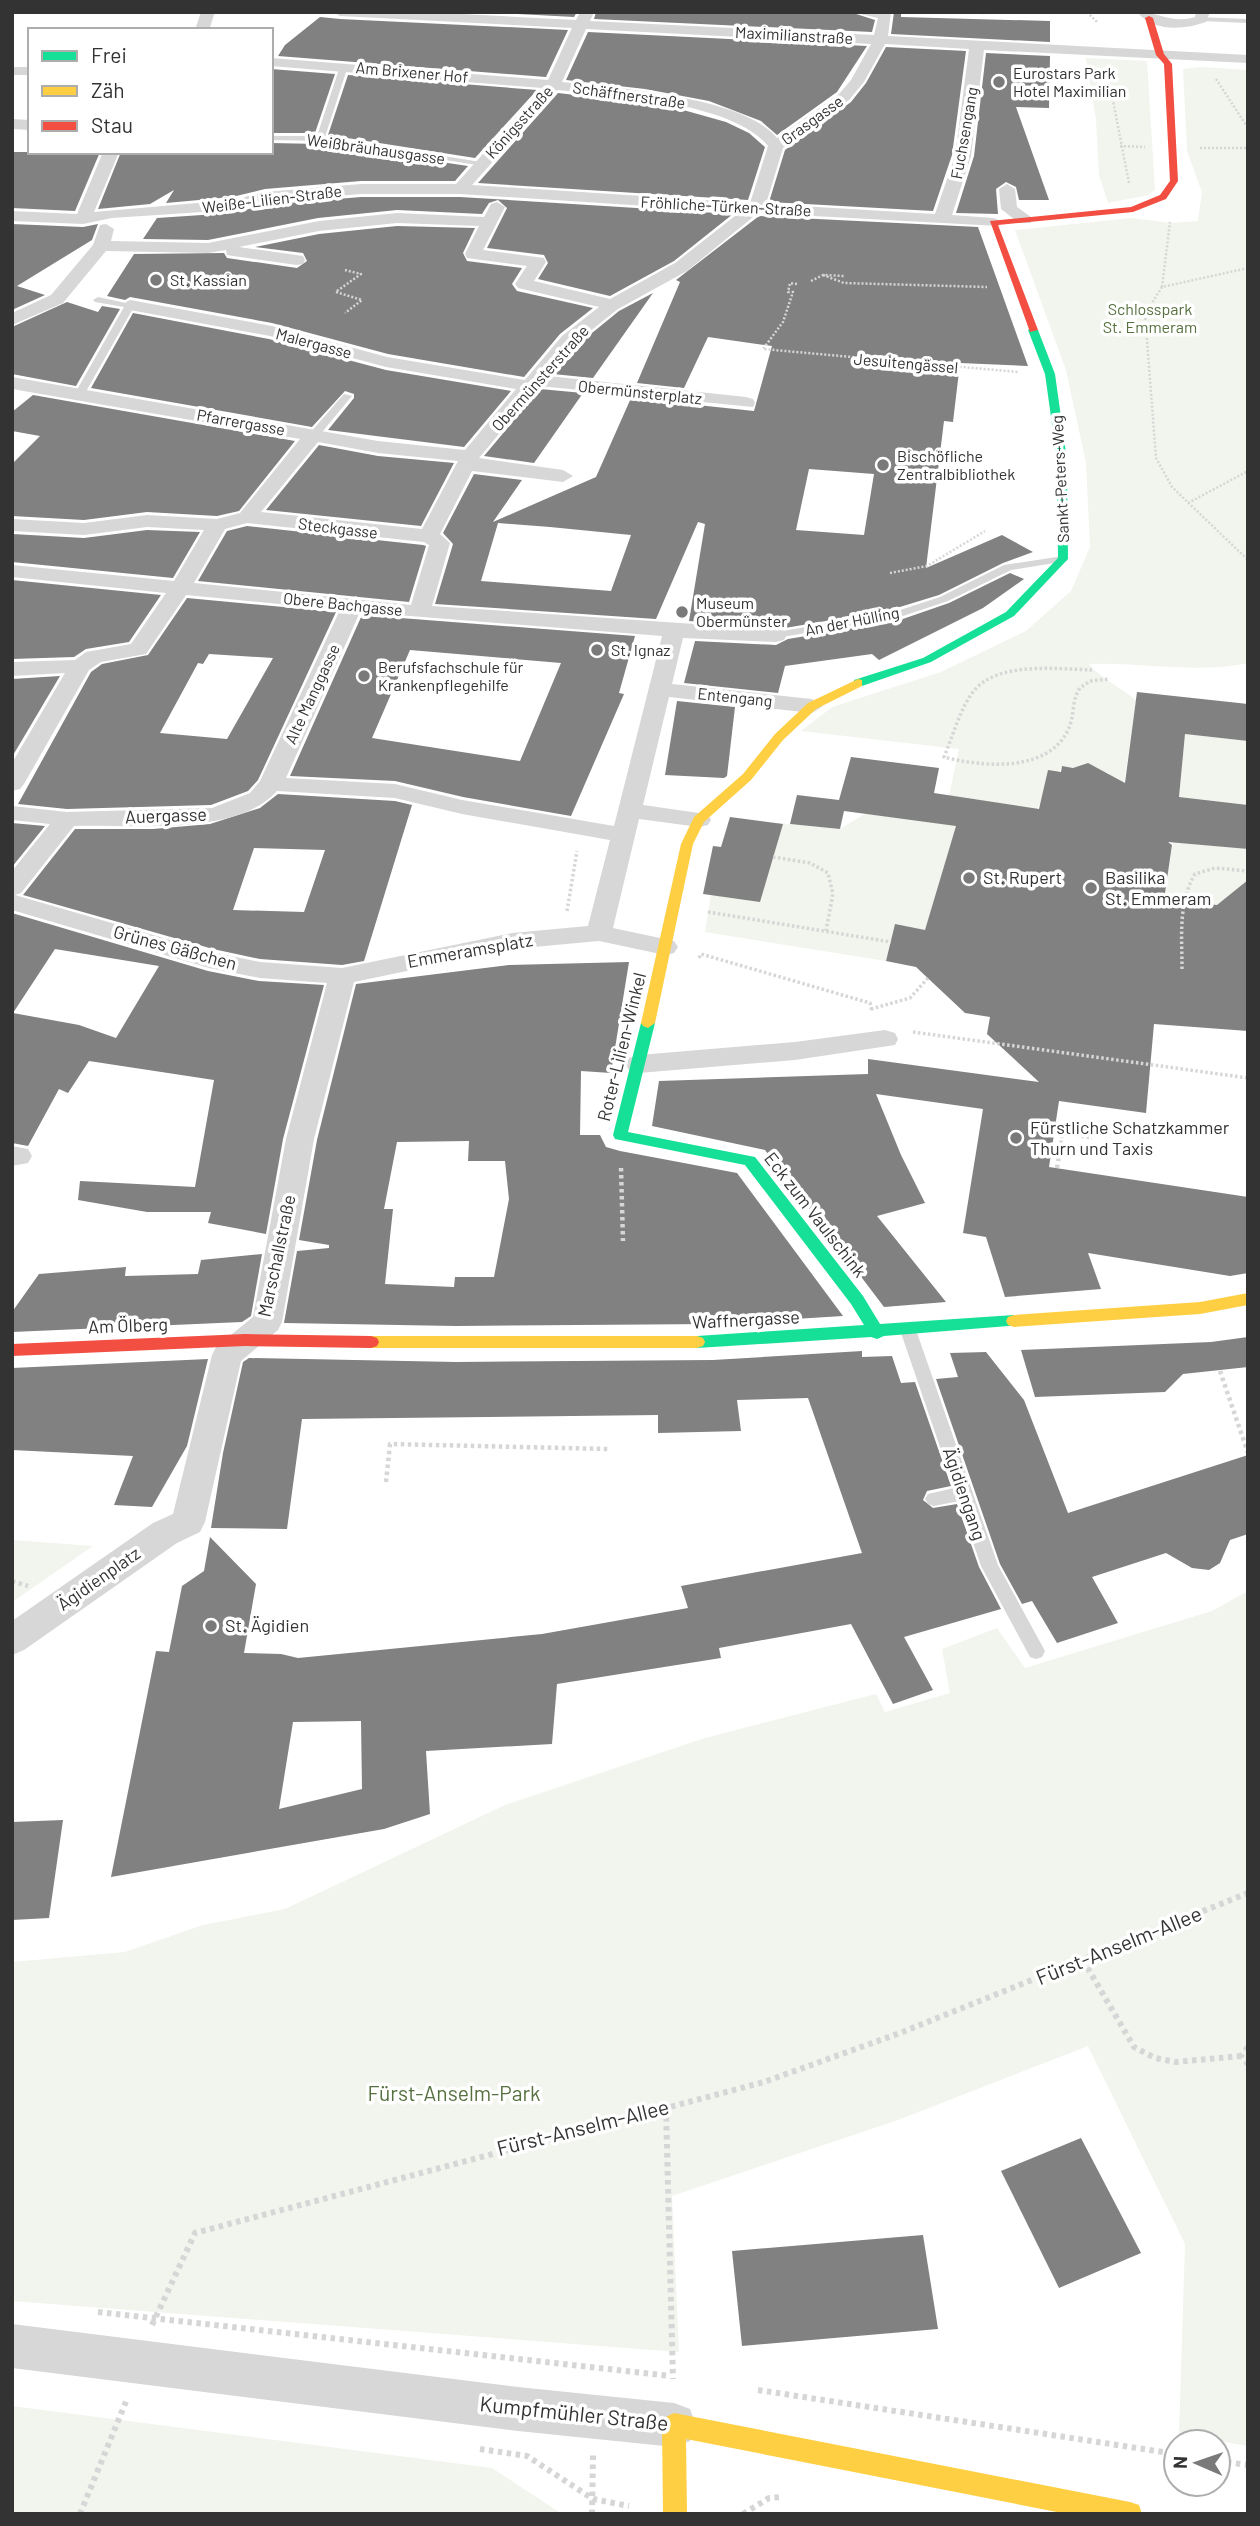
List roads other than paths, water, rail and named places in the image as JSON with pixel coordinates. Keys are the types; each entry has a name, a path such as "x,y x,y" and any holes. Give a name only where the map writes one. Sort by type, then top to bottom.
{"street":[{"path":"203,28 209,17 208,12"},
{"name":"Maximilianstraße","path":"340,12 584,18 1170,58 1248,59"},
{"name":"Grasgasse","path":"757,206 776,146 844,97 857,82 880,40 886,15 859,12"},
{"path":"1146,15 1173,23 1199,18 1194,46 1170,58"},
{"path":"993,223 1133,209 1154,203 1171,190 1170,58 1148,23 1146,15"},
{"name":"Königsstraße","path":"456,220 464,189 481,164 553,85 584,18"},
{"name":"Fuchsengang","path":"943,219 945,205 951,201 956,184 970,114 976,44"},
{"name":"Am Brixener Hof","path":"273,62 553,85"},
{"name":"Schäffnerstraße","path":"553,85 695,104 762,129 776,146"},
{"path":"83,219 110,154"},
{"name":"Weiße-Lilien-Straße","path":"12,216 83,219 112,214 232,205 265,197 361,189 464,189"},
{"name":"Fröhliche-Türken-Straße","path":"464,189 993,223"},
{"path":"1007,189 1009,209 1025,220"},
{"path":"505,192 473,254 538,262 524,284 612,305"},
{"name":"Obermünsterstraße","path":"429,536 468,460 568,340 612,305 681,267 757,206"},
{"path":"12,320 57,299 102,246 112,214"},
{"path":"208,248 313,227 397,218 489,222"},
{"name":"Sankt-Peters-Weg","path":"665,947 687,844 699,820 747,777 779,737 812,706 846,687 927,660 1010,614 1063,559 1062,460 1050,374 993,223"},
{"path":"102,246 208,248 291,259 313,227"},
{"name":"Malergasse","path":"130,305 272,331 386,362 533,383"},
{"name":"Pfarrergasse","path":"12,383 378,447 468,460"},
{"name":"Obermünsterplatz","path":"533,383 746,403"},
{"path":"12,525 84,529 147,521 217,525 247,517 314,435"},
{"path":"468,460 563,476"},
{"name":"Steckgasse","path":"247,517 429,536"},
{"path":"12,784 80,666 94,657 138,649 181,587 217,525"},
{"path":"420,612 440,543 429,536"},
{"name":"Obere Bachgasse","path":"12,571 420,612 674,632"},
{"name":"Alte Manggasse","path":"271,784 353,605"},
{"path":"599,933 674,632"},
{"name":"An der Hülling","path":"674,632 776,635"},
{"path":"12,669 80,666"},
{"name":"Entengang","path":"658,689 812,706"},
{"path":"271,784 395,791 462,807 581,828 699,820"},
{"name":"Auergasse","path":"12,813 67,819 215,815 258,798 271,784"},
{"path":"12,888 67,819"},
{"name":"Grünes Gäßchen","path":"12,902 209,960 260,970 342,976"},
{"name":"Emmeramsplatz","path":"342,976 512,941 563,936 599,933 665,947"},
{"name":"Roter-Lilien-Winkel","path":"620,1135 665,947"},
{"name":"Marschallstraße","path":"188,1522 227,1355 267,1322 300,1139 342,976"},
{"path":"639,1064 794,1051 879,1029"},
{"name":"Eck zum Vaulschink","path":"620,1135 733,1155 750,1161 857,1300 877,1333"},
{"name":"Waffnergasse","path":"245,1340 456,1344 699,1342 877,1333 1200,1308 1248,1300"},
{"name":"Am Ölberg","path":"12,1350 245,1340"},
{"name":"Ägidienplatz","path":"12,1640 165,1533 188,1522"},
{"name":"Kumpfmühler Straße","path":"12,2346 130,2382 674,2425 1130,2514"},
{"path":"674,2425 675,2514"}],"lane":[{"path":"1199,18 1248,21"},
{"path":"320,139 344,66"},
{"name":"Weißbräuhausgasse","path":"273,138 320,139 481,164"},
{"name":"Malergasse","path":"98,300 130,305"},
{"path":"79,394 130,305"},
{"path":"314,435 347,396"},
{"name":"An der Hülling","path":"776,635 893,615 944,599 1008,567 1063,559"},
{"name":"Ägidiengang","path":"908,1330 990,1566 1036,1651"},
{"path":"934,1499 963,1493"}],"place":[{"name":"Eurostars Park Hotel Maximilian","path":"999,82"},
{"name":"St. Kassian","path":"156,280"},
{"name":"Bischöfliche Zentralbibliothek","path":"883,465"},
{"name":"Museum Obermünster","path":"682,612"},
{"name":"St. Ignaz","path":"597,650"},
{"name":"Berufsfachschule für Krankenpflegehilfe","path":"364,676"},
{"name":"St. Rupert","path":"969,878"},
{"name":"Basilika St. Emmeram","path":"1091,888"},
{"name":"Fürstliche Schatzkammer Thurn und Taxis","path":"1016,1138"},
{"name":"St. Ägidien","path":"211,1626"}],"park label":[{"name":"Schlosspark St. Emmeram","path":"1150,318"},
{"name":"Fürst-Anselm-Park","path":"454,2094"}]}
